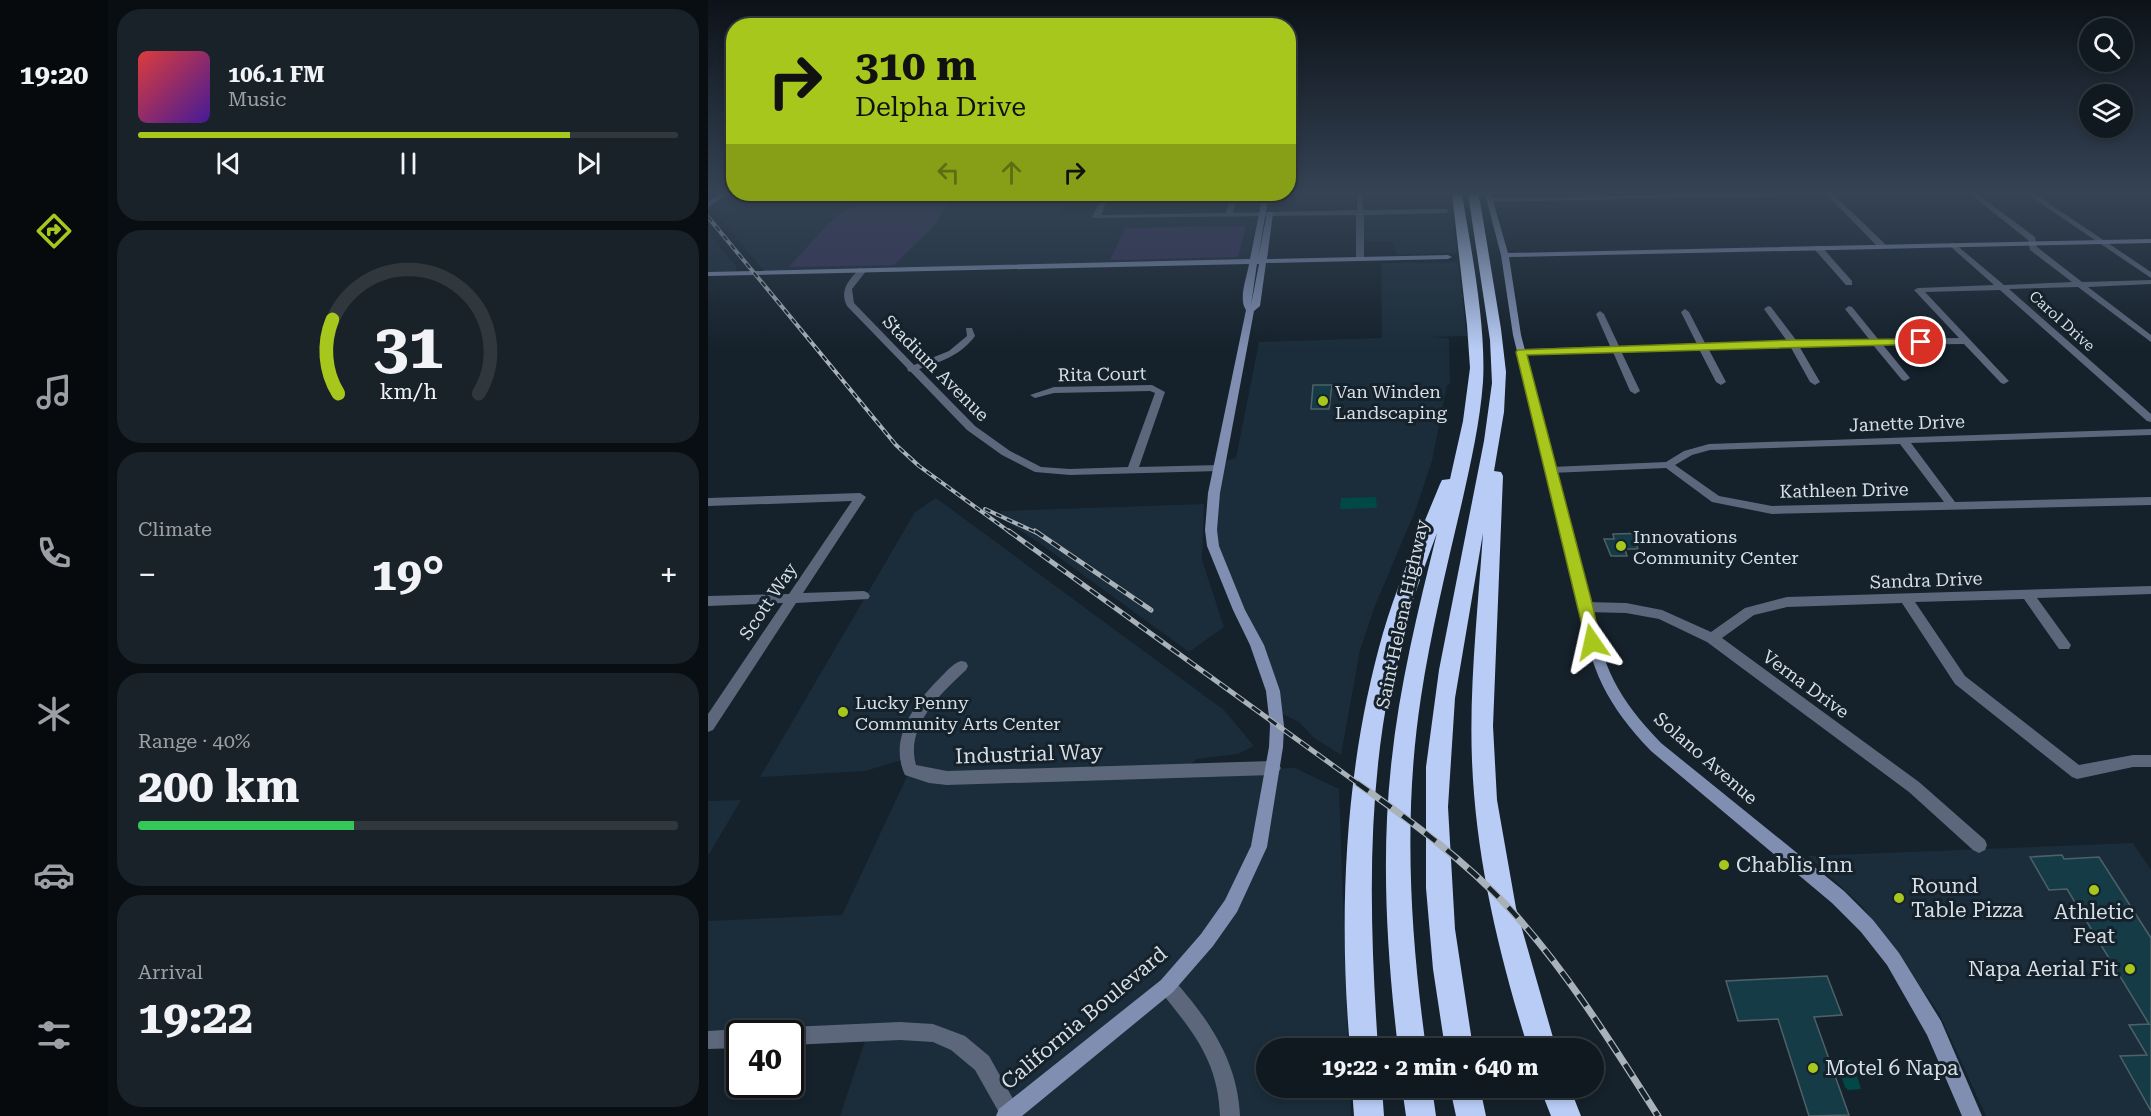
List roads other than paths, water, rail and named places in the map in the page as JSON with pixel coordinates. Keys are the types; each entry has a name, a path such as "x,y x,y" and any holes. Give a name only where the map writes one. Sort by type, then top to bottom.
{"highway":[{"name":"Saint Helena Highway","path":"1411,1038 1401,934 1398,856 1402,761 1416,670 1468,436 1476,380 1476,356 1465,246"},
{"path":"1483,246 1496,333 1499,381 1483,761 1495,874 1517,971 1539,1038"},
{"path":"1458,1038 1443,930 1437,855 1437,785 1448,674 1497,408"},
{"path":"1364,1038 1358,927 1364,779 1372,722 1396,624 1468,436"},
{"path":"1368,1098 1369,1116"},
{"path":"1418,1098 1421,1116"},
{"path":"1467,1098 1470,1116"},
{"path":"1559,1098 1566,1116"}],"street":[{"name":"California Boulevard","path":"1008,1114 1167,986 1207,940 1231,906 1259,847 1273,768 1277,726 1273,691 1257,645 1239,610 1213,546 1211,511 1250,310 1247,306 1257,246"},
{"name":"California Boulevard","path":"1250,310 1256,306 1264,246"},
{"path":"1359,246 1359,259"},
{"name":"Solano Avenue","path":"1503,246 1521,352 1586,607 1592,642 1616,699 1656,747 1838,897 1867,926 1893,959 1934,1028 1972,1116"},
{"path":"1505,255 1879,246"},
{"name":"Carol Drive","path":"1955,246 2151,419"},
{"path":"2033,246 2151,339"},
{"path":"2108,246 2151,276"},
{"path":"1818,248 1849,283"},
{"path":"708,274 1448,257"},
{"name":"Stadium Avenue","path":"864,270 847,290 846,297 911,369 971,428 1006,453 1039,470 1070,472 1219,468"},
{"path":"2004,381 1918,290 2151,282"},
{"path":"1768,309 1793,343 1815,382"},
{"path":"1849,309 1905,378"},
{"path":"1685,312 1721,382"},
{"path":"1600,314 1635,391"},
{"path":"911,369 949,355 963,347 971,336 969,330"},
{"path":"1521,352 1793,343 1965,341"},
{"name":"Rita Court","path":"1035,395 1054,390 1152,388 1160,392 1133,469"},
{"name":"Janette Drive","path":"1668,465 1688,453 1709,447 2151,432"},
{"path":"1902,439 1953,507"},
{"path":"1551,470 1668,465"},
{"name":"Kathleen Drive","path":"1668,465 1716,499 1772,510 2151,501"},
{"name":"Scott Way","path":"708,502 860,497 790,599 708,726"},
{"name":"Sandra Drive","path":"1712,638 1750,611 1787,602 2151,590"},
{"path":"2027,594 2064,645"},
{"path":"708,601 864,596"},
{"path":"1906,599 1959,680 2077,772 2133,761 2151,761"},
{"name":"Verna Drive","path":"1586,607 1626,608 1662,615 1712,638 1914,787 1979,845"},
{"name":"Industrial Way","path":"961,666 938,687 921,710 906,744 905,759 910,770 928,776 947,778 1273,768"},
{"path":"1167,986 1214,1048 1231,1099 1230,1116"},
{"path":"804,1035 900,1030 933,1033 957,1044 982,1063 1008,1114"},
{"path":"708,1040 726,1039"}],"railway":[{"path":"732,246 896,445 919,466 1011,533"},
{"path":"985,509 1037,533"},
{"path":"1009,531 1360,785"},
{"path":"1035,531 1151,610"},
{"path":"1357,783 1436,842 1474,874 1530,931 1569,982 1658,1116"}],"place":[{"name":"Van Winden Landscaping","path":"1323,401"},
{"name":"Innovations Community Center","path":"1621,546"},
{"name":"Lucky Penny Community Arts Center","path":"843,712"},
{"name":"Chablis Inn","path":"1724,865"},
{"name":"Athletic Feat","path":"2094,890"},
{"name":"Round Table Pizza","path":"1899,898"},
{"name":"Napa Aerial Fit","path":"2130,969"},
{"name":"Motel 6 Napa","path":"1813,1068"}]}
